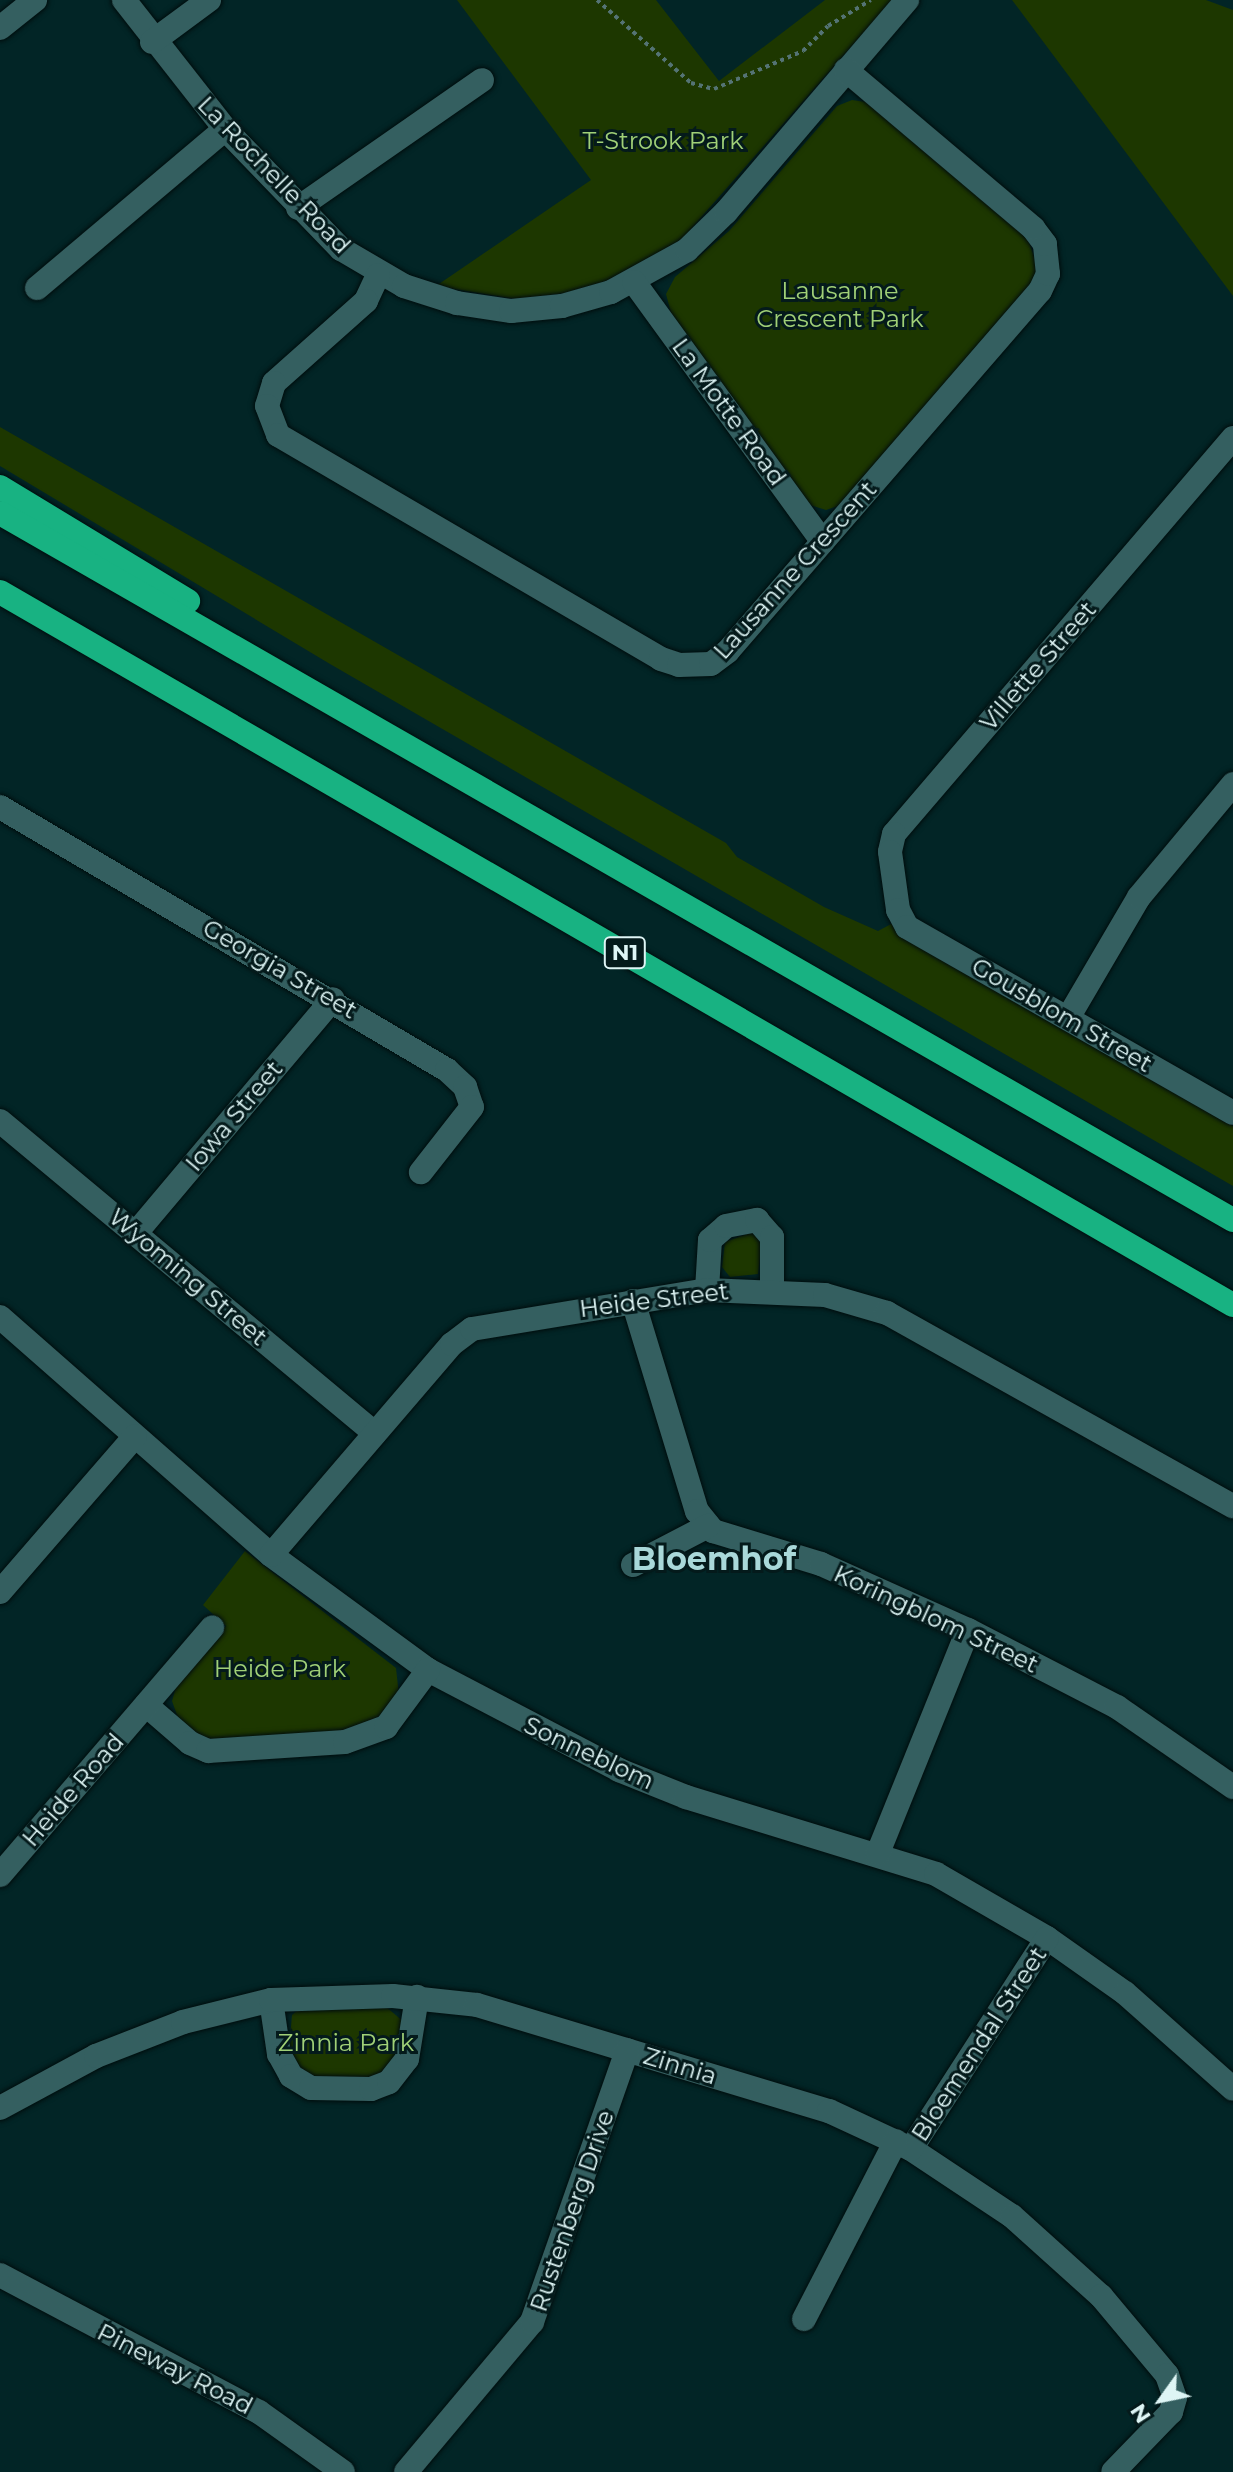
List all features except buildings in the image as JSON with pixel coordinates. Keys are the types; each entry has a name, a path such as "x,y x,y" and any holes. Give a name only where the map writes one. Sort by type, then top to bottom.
{"highway":[{"path":"0,487 238,632 338,705"},
{"path":"0,513 1233,1220"},
{"name":"N1","path":"6,596 1233,1305"}],"street":[{"path":"0,28 35,0"},
{"name":"La Rochelle Road","path":"124,0 152,42 225,129 298,208 378,275 457,303 511,311 574,304 634,282 670,262 714,224 907,0"},
{"path":"152,42 209,0"},
{"name":"Lausanne Crescent","path":"378,275 366,301 274,383 267,406 278,435 679,665 698,667 720,658 1040,291 1050,264 1045,244 1033,228 846,70"},
{"path":"298,208 482,80"},
{"path":"37,288 225,129"},
{"name":"La Motte Road","path":"634,282 823,542"},
{"name":"Villette Street","path":"898,910 890,852 894,834 1233,438"},
{"path":"1068,1018 1139,897 1233,784"},
{"name":"Georgia Street","path":"0,807 333,999 447,1070 470,1096 472,1107 463,1125 421,1172"},
{"name":"Gousblom Street","path":"898,910 907,927 1233,1113"},
{"name":"Iowa Street","path":"135,1234 333,999"},
{"name":"Wyoming Street","path":"0,1121 375,1433"},
{"path":"707,1290 710,1240 726,1226 757,1220 772,1237 772,1290"},
{"name":"Heide Street","path":"271,1555 452,1344 472,1329 707,1290 772,1290 825,1295 887,1313 1233,1506"},
{"path":"633,1301 697,1511 708,1526 633,1565"},
{"name":"Sonneblom","path":"0,1317 271,1555 428,1670 619,1770 686,1797 878,1853 936,1874 1047,1938 1155,2017 1233,2089"},
{"path":"1,1590 135,1436"},
{"name":"Koringblom Street","path":"708,1526 721,1535 821,1564 968,1630 1117,1707 1233,1787"},
{"name":"Heide Road","path":"0,1875 212,1628"},
{"path":"878,1853 968,1630"},
{"path":"146,1705 190,1743 208,1751 345,1742 386,1727 428,1670"},
{"name":"Bloemendal Street","path":"804,2319 903,2145 1047,1938"},
{"path":"271,2000 279,2054 291,2076 311,2088 371,2089 389,2082 407,2059 417,1997"},
{"name":"Zinnia","path":"0,2108 131,2041 271,2000 417,1997 477,2005 829,2111 903,2145 1037,2236 1101,2296 1167,2375 1175,2398 1171,2412 1113,2472"},
{"name":"Rustenberg Drive","path":"406,2472 532,2322 627,2050"},
{"name":"Pineway Road","path":"0,2275 259,2412 343,2472"}],"path":[{"path":"597,0 691,83 714,89 803,51 828,26 871,0"}],"green space":[{"name":"T-Strook Park","path":"457,0 656,0 719,81 825,0 892,0 682,239 613,279 565,293 517,299 436,286 591,180"},
{"path":"1012,0 1206,0 1233,10 1233,296"},
{"name":"Lausanne Crescent Park","path":"852,100 866,102 1027,237 1038,268 1032,283 841,505 826,510 810,505 671,313 666,294 675,277 729,231 837,106"},
{"path":"0,427 726,843 737,857 824,907 878,931 893,923 908,939 1233,1126 1233,1186 330,664 0,466"},
{"path":"753,1232 762,1241 758,1274 730,1277 722,1267 725,1242"},
{"name":"Heide Park","path":"245,1551 396,1668 399,1695 380,1718 360,1729 228,1742 201,1738 178,1718 172,1701 176,1687 226,1626 203,1605"},
{"name":"Zinnia Park","path":"385,2006 404,2022 393,2066 371,2078 311,2078 303,2073 289,2047 292,2015 298,2010"}],"district":[{"name":"Bloemhof","path":"714,1559"}]}
